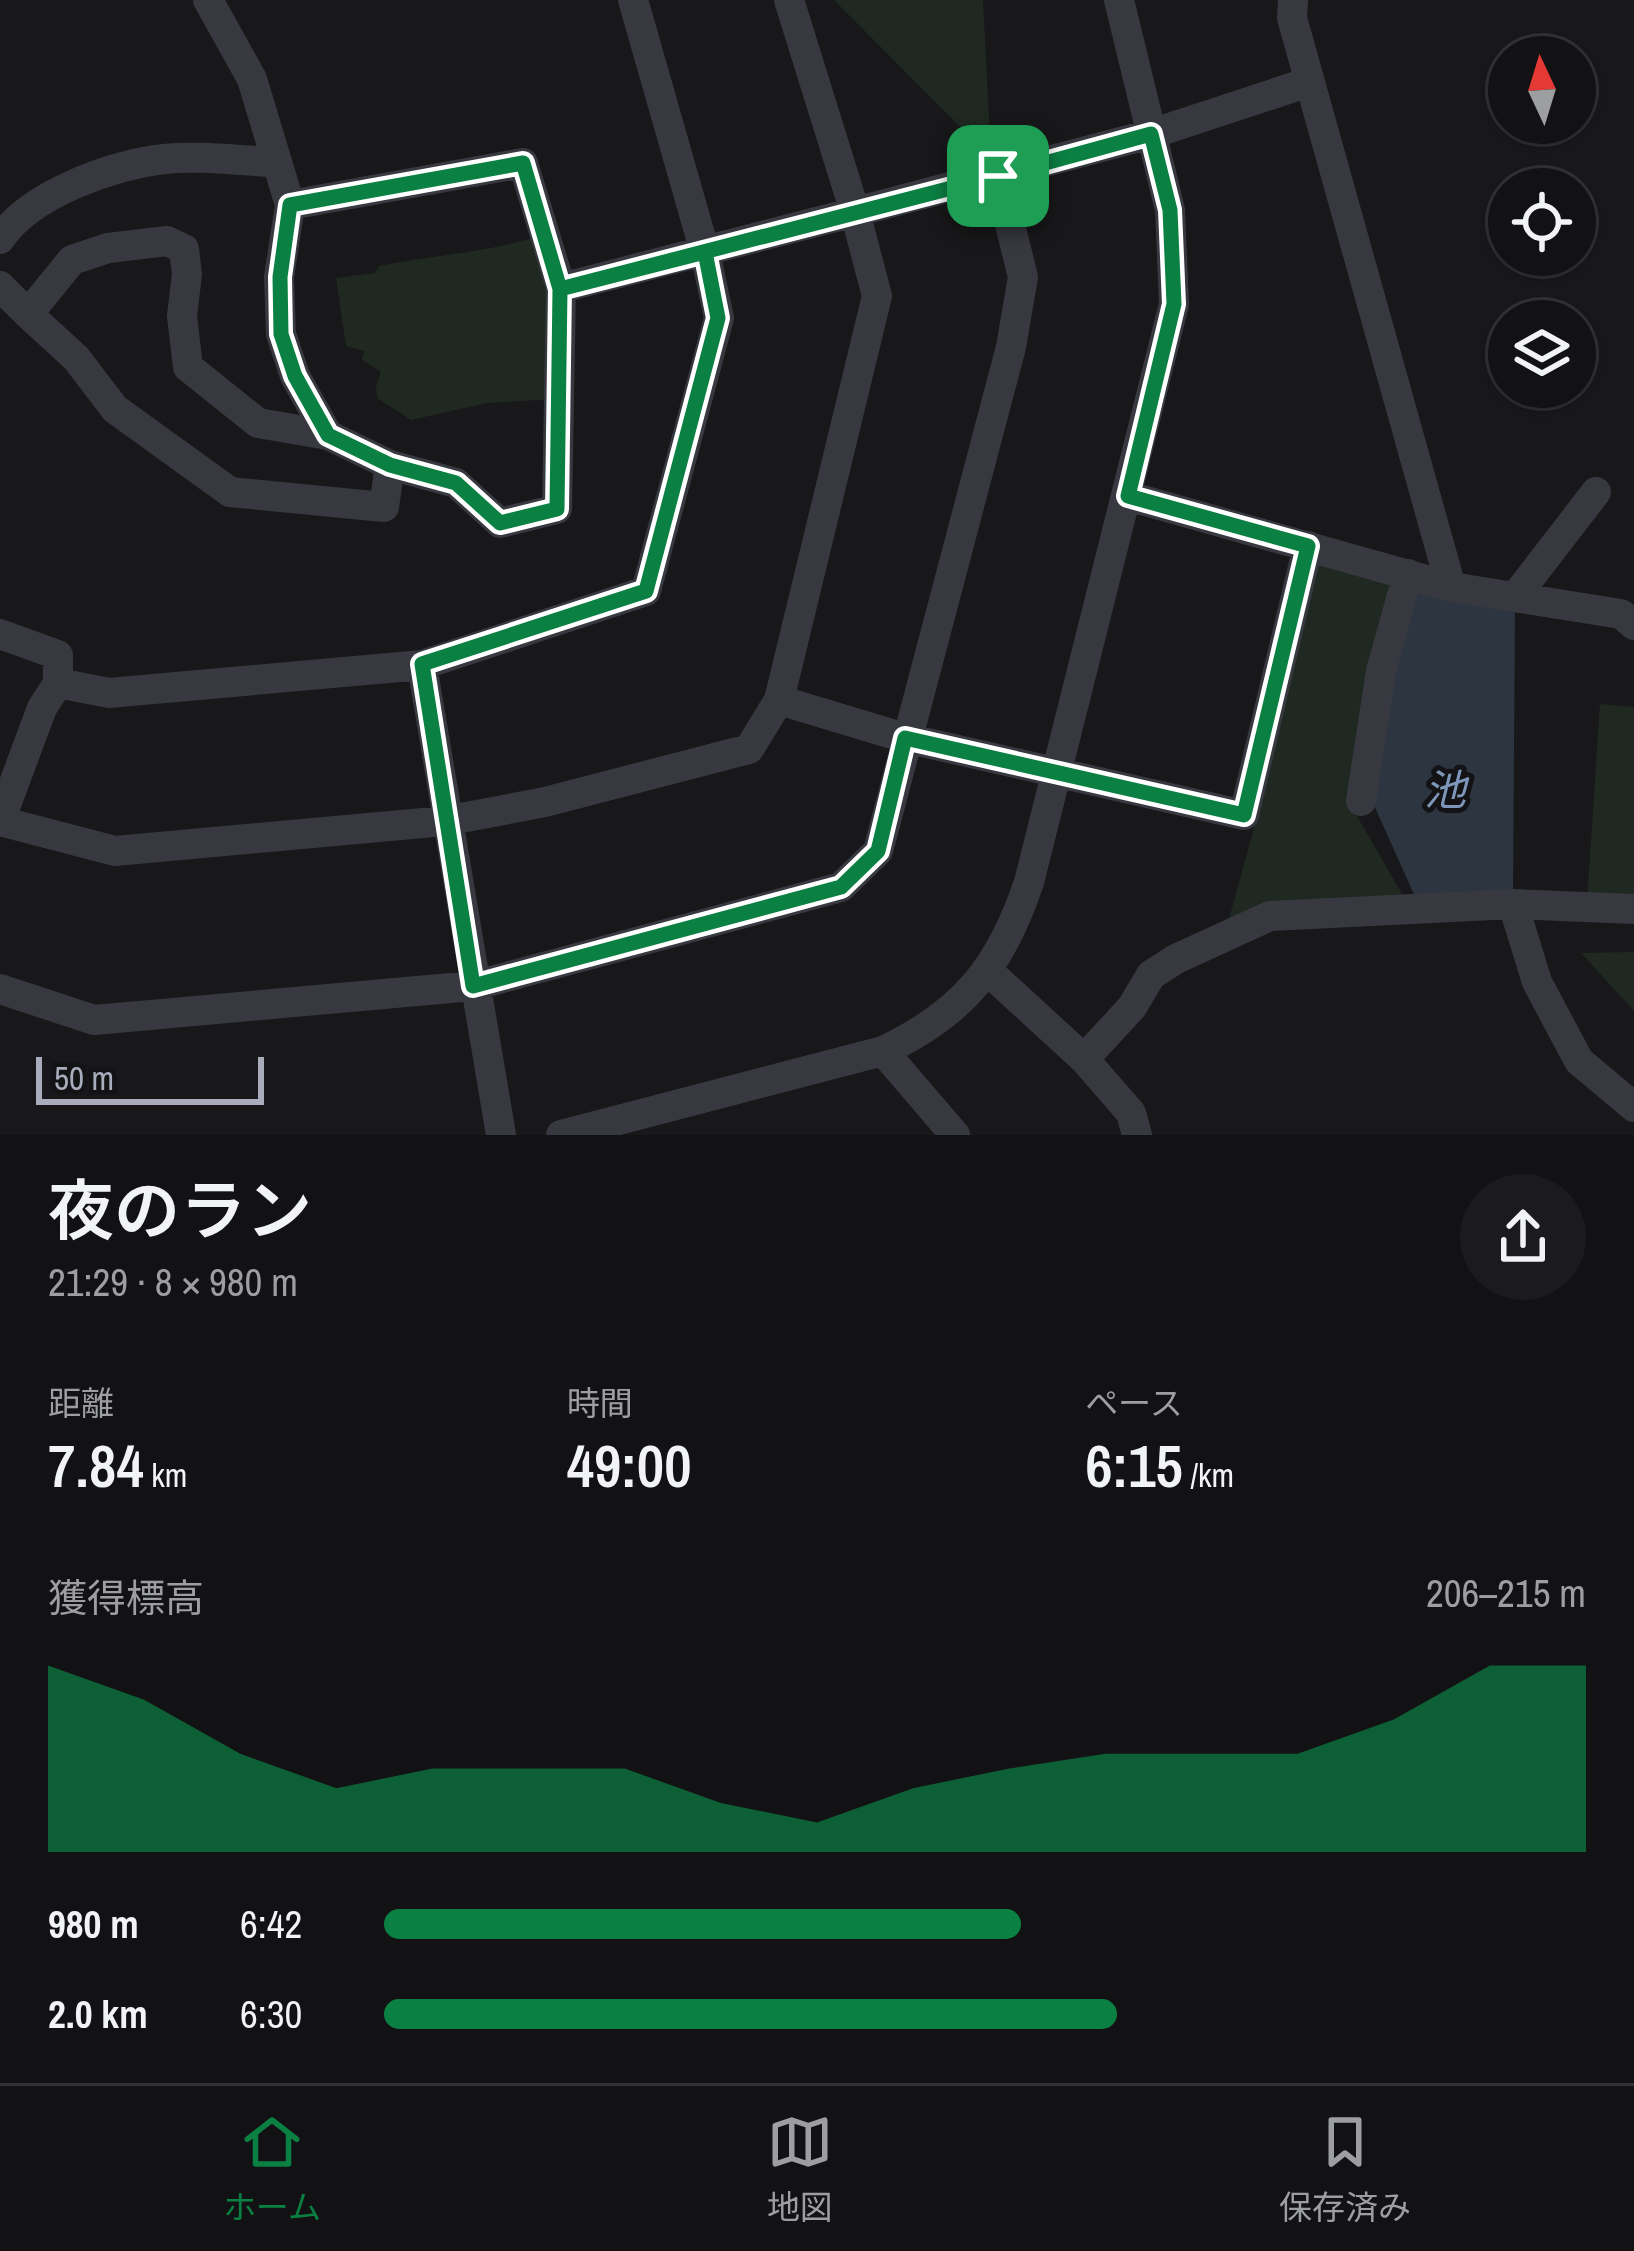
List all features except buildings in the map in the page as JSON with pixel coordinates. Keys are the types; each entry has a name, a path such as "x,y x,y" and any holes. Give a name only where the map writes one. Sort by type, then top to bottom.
{"street":[{"path":"208,0 252,79 290,205 280,277 281,334 295,376 328,435"},
{"path":"58,683 109,693 422,664 646,591 718,318 705,252 633,0"},
{"path":"0,634 58,655 58,683 43,708 0,821 115,851 446,821 545,802 749,749 778,700 877,296 789,0"},
{"path":"561,1135 883,1051 923,1032 957,1006 988,971 1014,926 1174,304 1170,210 1119,0"},
{"path":"1293,0 1292,18 1309,82 1451,586"},
{"path":"560,289 1151,134 1309,82"},
{"path":"0,238 11,223 79,181 165,159 277,162"},
{"path":"28,314 72,260 108,248 167,242 184,249 187,274 182,316 188,367 257,423 328,435 390,465 456,483 500,523 557,509 560,289 523,163 290,205"},
{"path":"0,989 94,1020 473,986 841,887 878,851 1011,347 1023,277 998,176"},
{"path":"0,286 76,358 115,409 230,492 384,507 390,465"},
{"path":"1515,597 1596,492"},
{"path":"1128,496 1451,586 1621,614 1634,625"},
{"path":"778,700 905,738 1244,815 1308,546"},
{"path":"1361,801 1381,671 1408,574"},
{"path":"422,664 501,1135"},
{"path":"1084,1059 1132,1007 1151,975 1176,958 1270,916 1513,904 1634,909"},
{"path":"1513,904 1537,982 1579,1061 1634,1107"},
{"path":"988,971 1084,1059 1131,1113 1137,1135"},
{"path":"883,1051 955,1135"}],"shaded area":[{"path":"834,0 983,0 991,158"},
{"path":"536,237 553,295 555,399 487,403 411,420 377,398 381,372 362,360 364,351 346,346 336,278"},
{"path":"1313,556 1397,580 1347,799 1405,899 1227,926 1257,817"},
{"path":"1600,704 1634,707 1634,903 1587,901"},
{"path":"1634,952 1634,1011 1581,953"}],"water":[{"name":"池","path":"1415,581 1515,605 1513,894 1417,901 1373,803 1393,675"}],"route":[{"path":"998,176 560,289 557,509 500,523 456,483 390,465 328,435 295,376 281,334 280,277 290,205 523,163 560,289 705,252 718,318 646,591 422,664 473,986 841,887 878,851 905,738 1244,815 1308,546 1128,496 1174,304 1170,210 1151,134 998,176"}]}
